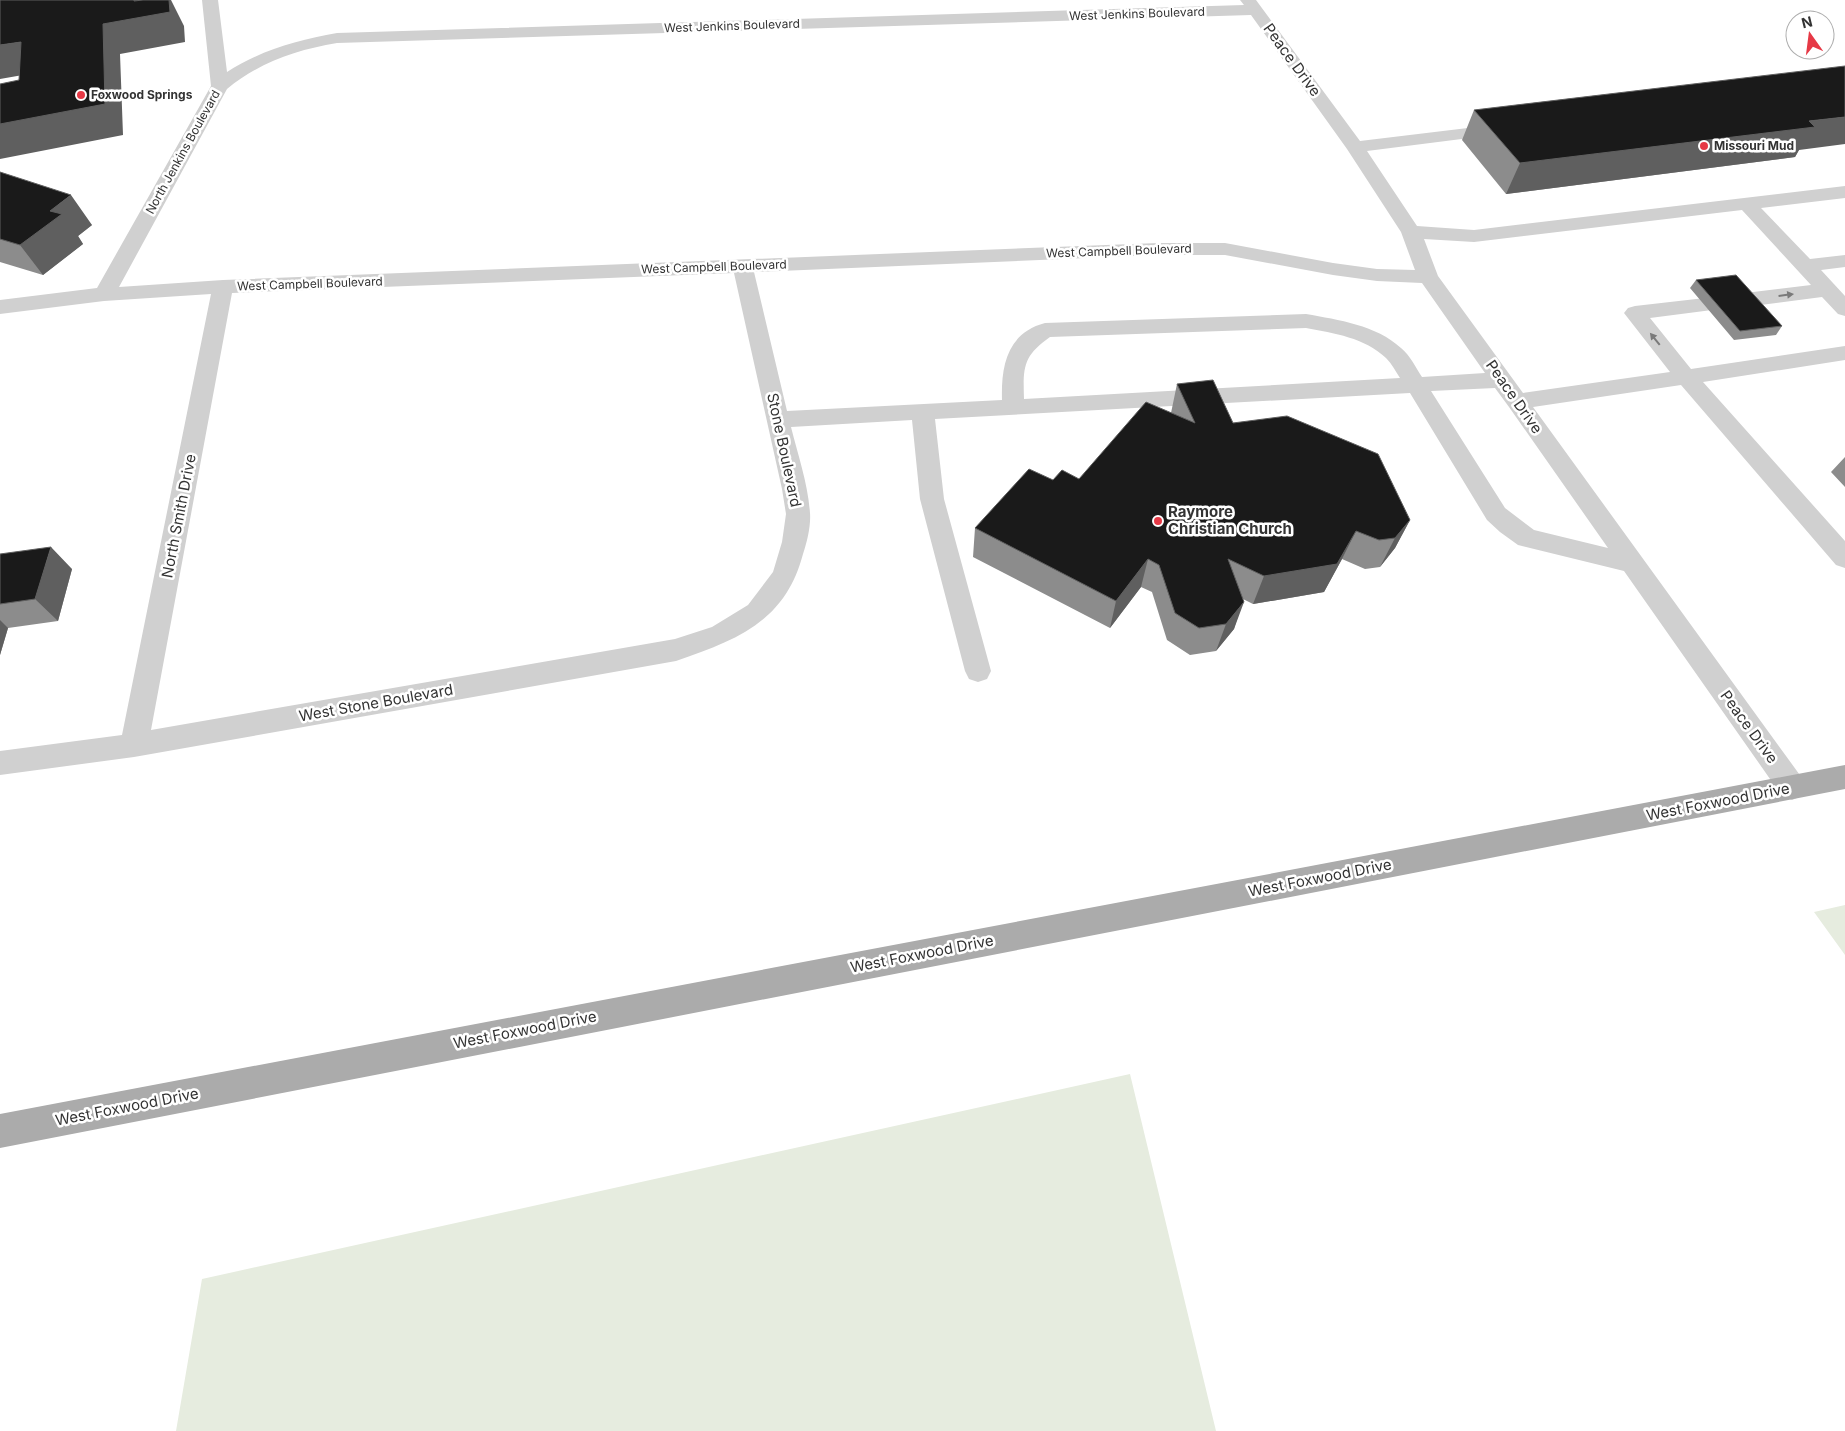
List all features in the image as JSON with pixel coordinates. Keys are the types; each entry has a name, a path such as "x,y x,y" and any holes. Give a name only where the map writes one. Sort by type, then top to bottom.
{"main road":[{"name":"West Foxwood Drive","path":"0,1131 1845,777"}],"street":[{"name":"North Jenkins Boulevard","path":"104,294 220,86 210,0"},
{"name":"West Jenkins Boulevard","path":"220,86 251,64 278,52 308,43 337,38 1252,5"},
{"name":"Peace Drive","path":"1252,5 1355,147 1411,232 1428,277 1792,787"},
{"path":"1355,147 1522,126"},
{"path":"1411,232 1474,236 1845,192"},
{"path":"1746,204 1845,309"},
{"name":"West Campbell Boulevard","path":"0,307 104,294 223,287 1158,249 1225,249 1333,269 1428,277"},
{"path":"1806,266 1845,261"},
{"name":"Stone Boulevard","path":"742,266 794,489 798,514 794,542 785,575 757,612 746,619"},
{"name":"North Smith Drive","path":"134,745 223,287"},
{"path":"1745,300 1828,290"},
{"path":"1705,305 1635,313 1686,377 1845,558"},
{"path":"1013,408 1013,378 1016,357 1026,342 1045,330 1306,322 1343,328 1376,340 1395,354 1496,514 1509,526 1527,538 1633,564"},
{"path":"1517,402 1845,353"},
{"path":"777,420 1502,380"},
{"path":"923,413 932,499 978,671"},
{"name":"West Stone Boulevard","path":"0,763 134,745 676,650 721,634 746,619"}],"shaded area":[{"path":"1845,905 1845,955 1814,912"},
{"path":"1130,1074 1216,1431 176,1431 202,1279"}],"building":[{"path":"0,0 169,0 170,12 103,24 105,104 0,124 0,84 19,80 21,42 0,45"},
{"path":"1845,66 1845,117 1809,121 1815,127 1520,163 1474,110"},
{"path":"0,172 71,195 50,211 62,214 20,245 0,239"},
{"path":"1736,275 1782,326 1740,331 1696,280"},
{"path":"1213,380 1233,423 1287,416 1378,454 1410,520 1395,538 1379,540 1356,531 1337,564 1264,576 1228,559 1244,602 1226,624 1199,628 1175,613 1159,565 1148,559 1116,601 975,528 1029,469 1053,480 1062,470 1079,479 1146,402 1195,423 1177,384"},
{"path":"51,547 35,599 0,604 0,554"}],"place":[{"name":"Foxwood Springs","path":"81,95"},
{"name":"Missouri Mud","path":"1704,146"},
{"name":"Raymore Christian Church","path":"1158,521"}]}
